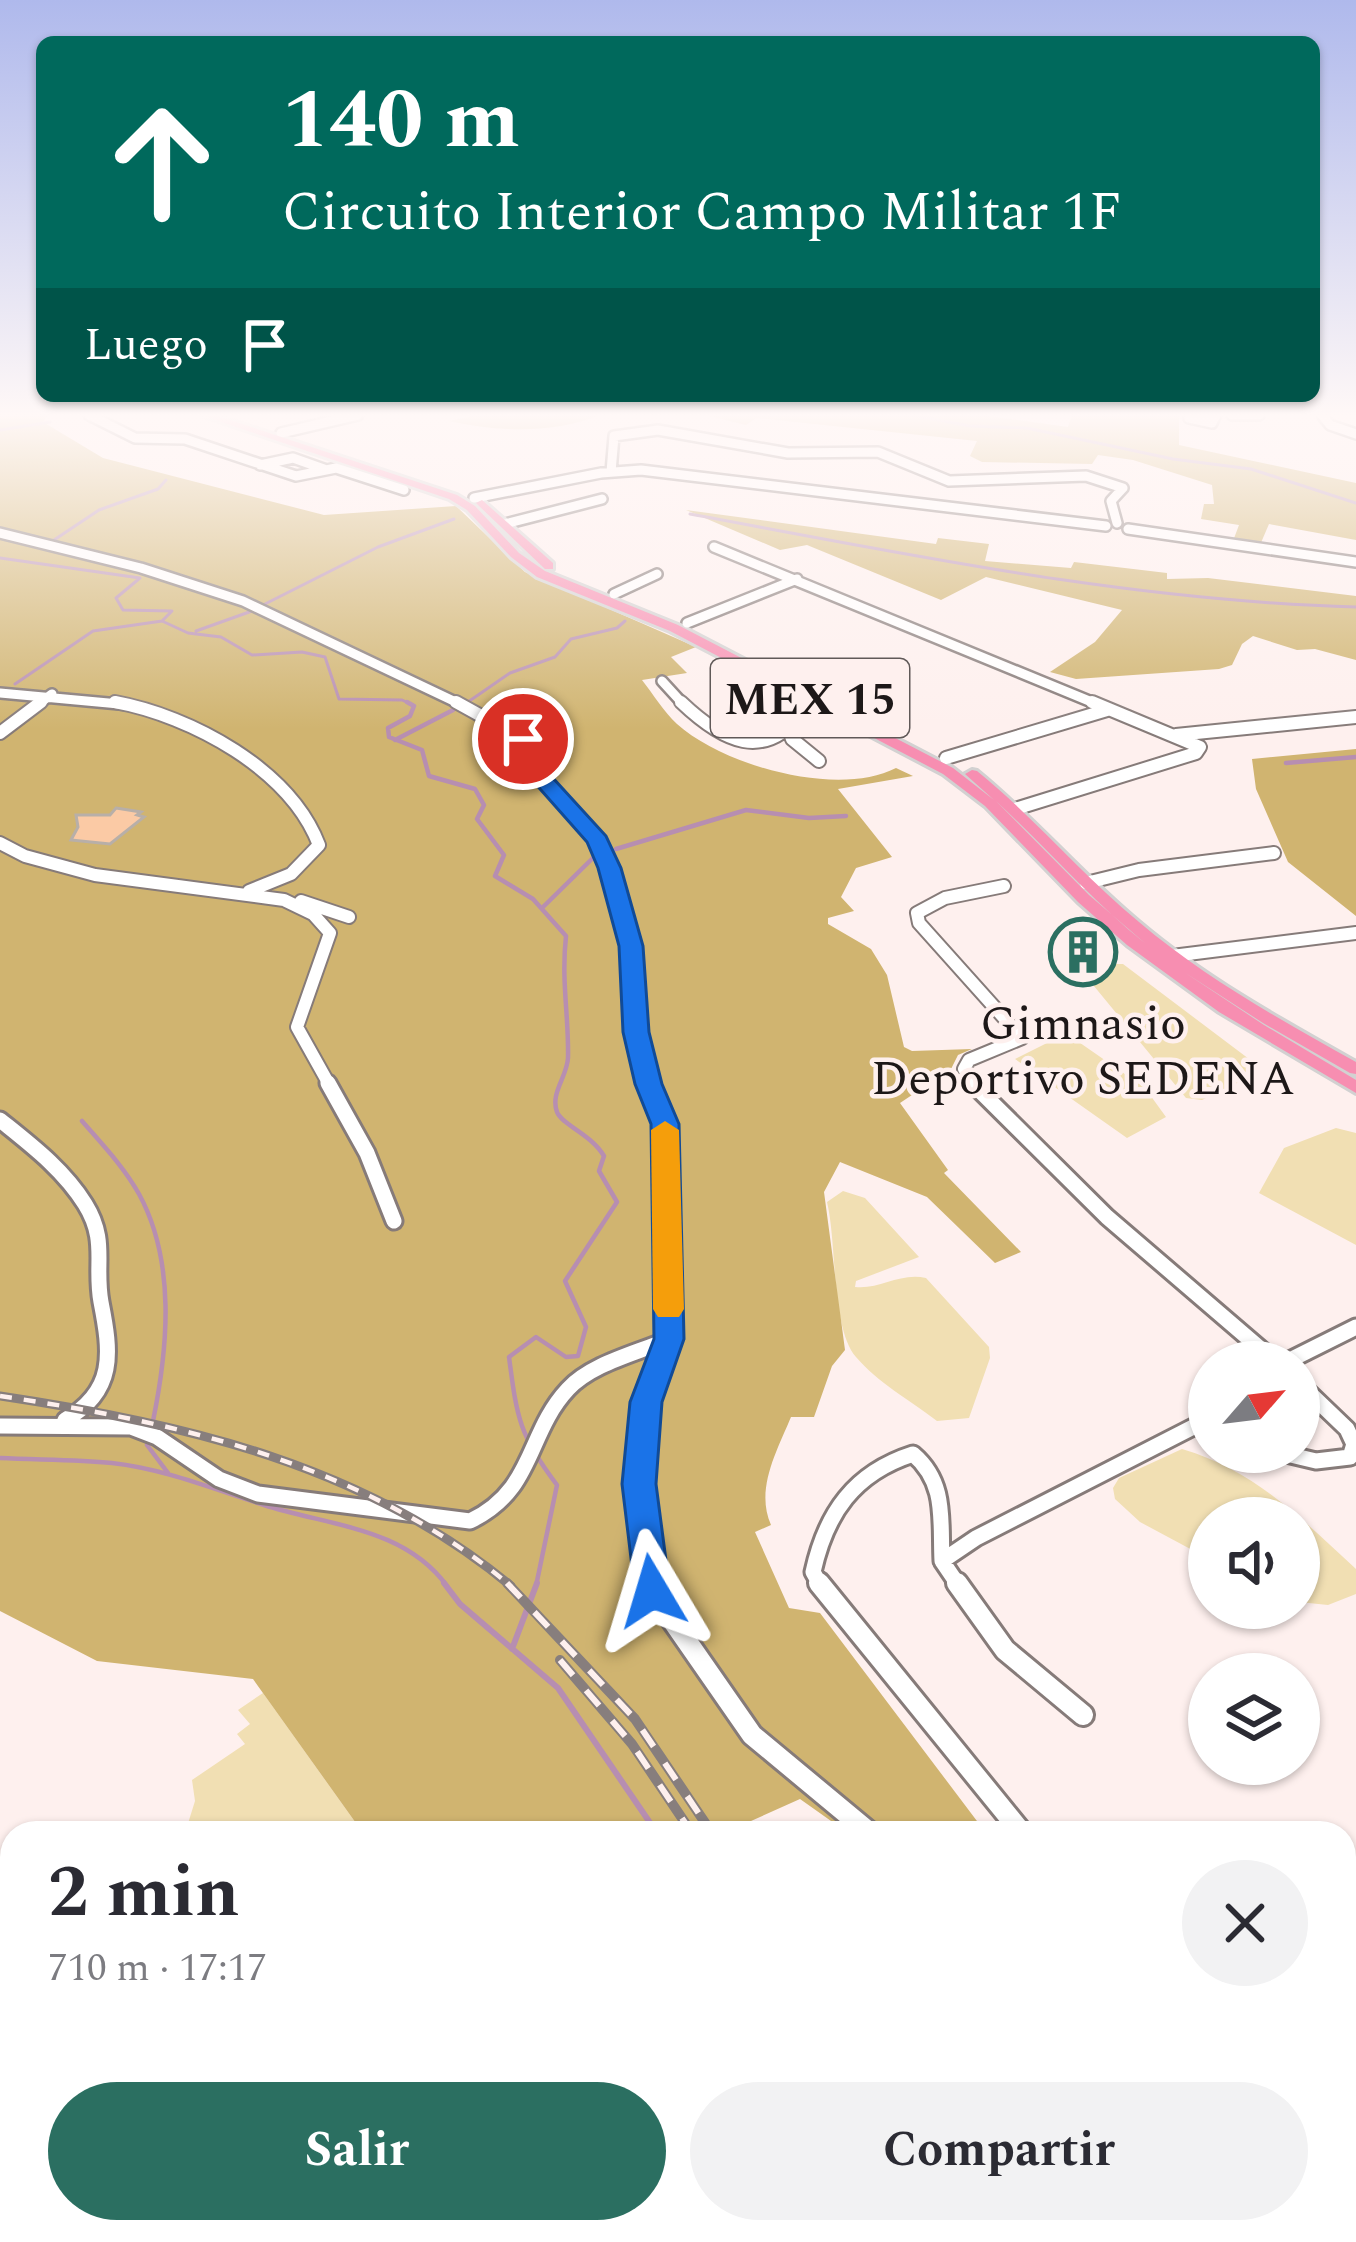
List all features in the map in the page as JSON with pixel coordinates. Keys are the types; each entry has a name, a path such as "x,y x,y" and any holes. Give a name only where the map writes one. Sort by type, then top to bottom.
{"highway":[{"name":"MEX 15","path":"482,520 515,555 541,574 674,628 961,779 1063,880 1145,951 1237,1016 1356,1088"},
{"name":"MEX 15","path":"500,520 540,561 687,623 946,758 1016,809 1082,880 1172,956 1356,1070"}],"street":[{"path":"505,524 523,520"},
{"path":"1075,520 1356,562"},
{"path":"1111,520 1111,524"},
{"path":"0,533 141,568 243,601 514,730 523,739 521,755 526,764 598,840 631,946 636,1032 665,1124 669,1339 646,1402 639,1484 652,1591 752,1735 856,1821"},
{"path":"714,547 1200,747 1196,753 1016,809"},
{"path":"614,594 657,574"},
{"path":"687,623 797,579"},
{"path":"662,681 713,734 743,741 783,733 802,714 830,709"},
{"path":"797,692 802,714"},
{"path":"0,693 52,694 170,716 284,789 318,834 316,854 272,885 239,894"},
{"path":"0,733 52,694"},
{"path":"946,758 1107,710"},
{"path":"1173,735 1356,717"},
{"path":"729,719 749,731 783,733 819,761"},
{"path":"0,843 20,857 68,871 307,902 349,916"},
{"path":"1082,880 1274,854"},
{"path":"1004,886 945,898 917,913 919,923 1022,1038 969,1060 964,1069 967,1078 1107,1217 1252,1341"},
{"path":"284,900 314,914 330,933 297,1027 367,1153 394,1221"},
{"path":"1172,956 1356,933"},
{"path":"0,1120 55,1165 86,1205 102,1243 100,1300 109,1332 106,1372 93,1404 80,1415 47,1426"},
{"path":"1320,1345 1356,1327"},
{"path":"0,1426 141,1430 197,1468 257,1494 373,1512 424,1514 449,1522 470,1521 491,1511 529,1470 570,1387 669,1339"},
{"path":"1320,1403 1347,1429 1354,1444 1350,1456 1320,1460"},
{"path":"942,1562 976,1538 1188,1429"},
{"path":"1012,1821 831,1602 813,1572 820,1534 855,1483 892,1459 913,1454 929,1465 941,1485 937,1514 942,1562 1005,1650 1083,1715"}],"shaded area":[{"path":"0,520 470,520 525,572 696,647 671,657 687,673 642,680 672,719 698,739 782,773 844,780 896,768 913,776 838,789 892,857 856,868 841,897 854,911 828,918 828,924 871,949 887,975 904,1047 912,1051 972,1049 958,1055 951,1069 900,1103 948,1170 944,1173 1021,1252 995,1263 927,1197 840,1162 824,1192 845,1350 832,1366 814,1417 791,1417 767,1484 771,1525 755,1532 789,1608 820,1613 977,1821 831,1821 800,1799 751,1821 354,1821 253,1679 97,1661 0,1611"},
{"path":"709,520 757,520 936,544 938,538 989,544 985,561 1071,568 1074,562 1167,573 1167,579 1208,578 1356,596 1356,660 1315,649 1297,650 1253,636 1242,644 1232,665 1219,669 1076,679 1050,672 1095,642 1122,610 986,577 941,600 807,545 780,550"},
{"path":"1205,520 1356,520 1356,540 1269,524 1260,545 1233,541 1239,525"},
{"path":"1356,749 1356,916 1288,862 1256,789 1252,759"},
{"path":"1100,964 1123,964 1253,1062 1256,1074 1202,1100 1186,1098 1089,980 1087,973"},
{"path":"1059,1037 1073,1038 1145,1088 1166,1117 1127,1138 1015,1059"},
{"path":"1336,1128 1356,1133 1356,1245 1259,1193 1284,1148"},
{"path":"843,1191 865,1198 919,1257 856,1281 855,1287 926,1278 989,1347 990,1358 969,1418 937,1421 874,1375 848,1344 838,1306 827,1202"},
{"path":"1182,1449 1188,1451 1188,1473 1237,1473 1272,1497 1188,1497 1188,1548 1140,1522 1115,1499 1113,1488 1119,1478"},
{"path":"1320,1537 1356,1569 1356,1594 1320,1604"},
{"path":"263,1693 354,1821 189,1821 195,1801 192,1780 245,1744 237,1734 250,1724 238,1710"}],"building":[{"path":"116,808 141,812 137,815 144,817 110,844 71,840 78,827 76,815 110,815"},
{"name":"Gimnasio Deportivo SEDENA","path":"1088,939 1108,957 1077,965 1058,946"}],"waterway":[{"path":"51,542 85,520"},
{"path":"263,605 378,547 452,520"},
{"path":"720,520 1105,586 1356,607"},
{"path":"0,558 140,578 116,598 123,610 172,611 162,621"},
{"path":"196,631 252,611"},
{"path":"15,684 93,631 162,621"},
{"path":"162,621 188,633 221,637 252,655 302,652 325,657 339,699 409,703"},
{"path":"465,704 510,673 555,657 571,639 617,628 625,621"},
{"path":"396,740 389,737 388,728 410,716 414,706 409,703"},
{"path":"409,703 413,705"},
{"path":"396,740 453,710"},
{"path":"396,740 422,750 429,776 475,789 484,805 477,819 504,855 495,876 533,899 566,936 568,1058 555,1105 560,1117 604,1156 599,1171 617,1202 565,1281 586,1327 578,1356 566,1357 536,1337 509,1357 522,1425 557,1485 536,1585"},
{"path":"1286,763 1356,757"},
{"path":"616,849 746,810 809,818 846,816"},
{"path":"542,908 597,854"},
{"path":"82,1121 133,1184 159,1248 165,1335 153,1421"},
{"path":"147,1445 168,1473"},
{"path":"0,1458 112,1463 170,1475 387,1540 429,1566 447,1586"},
{"path":"444,1583 460,1604 512,1649"},
{"path":"512,1649 536,1585"},
{"path":"512,1649 558,1688 649,1821"}],"railway":[{"path":"0,1396 136,1420 269,1456 396,1509 455,1544 507,1583"},
{"path":"507,1583 511,1586"},
{"path":"507,1583 635,1719 704,1821"},
{"path":"560,1660 632,1744 684,1821"}],"slow traffic":[{"path":"665,1130 668,1309"}],"place":[{"name":"Gimnasio Deportivo SEDENA","path":"1083,952"}],"route":[{"path":"523,739 521,755 526,764 598,840 610,868 631,946 636,1032 665,1124 669,1339 646,1402 639,1484 652,1591"}]}
